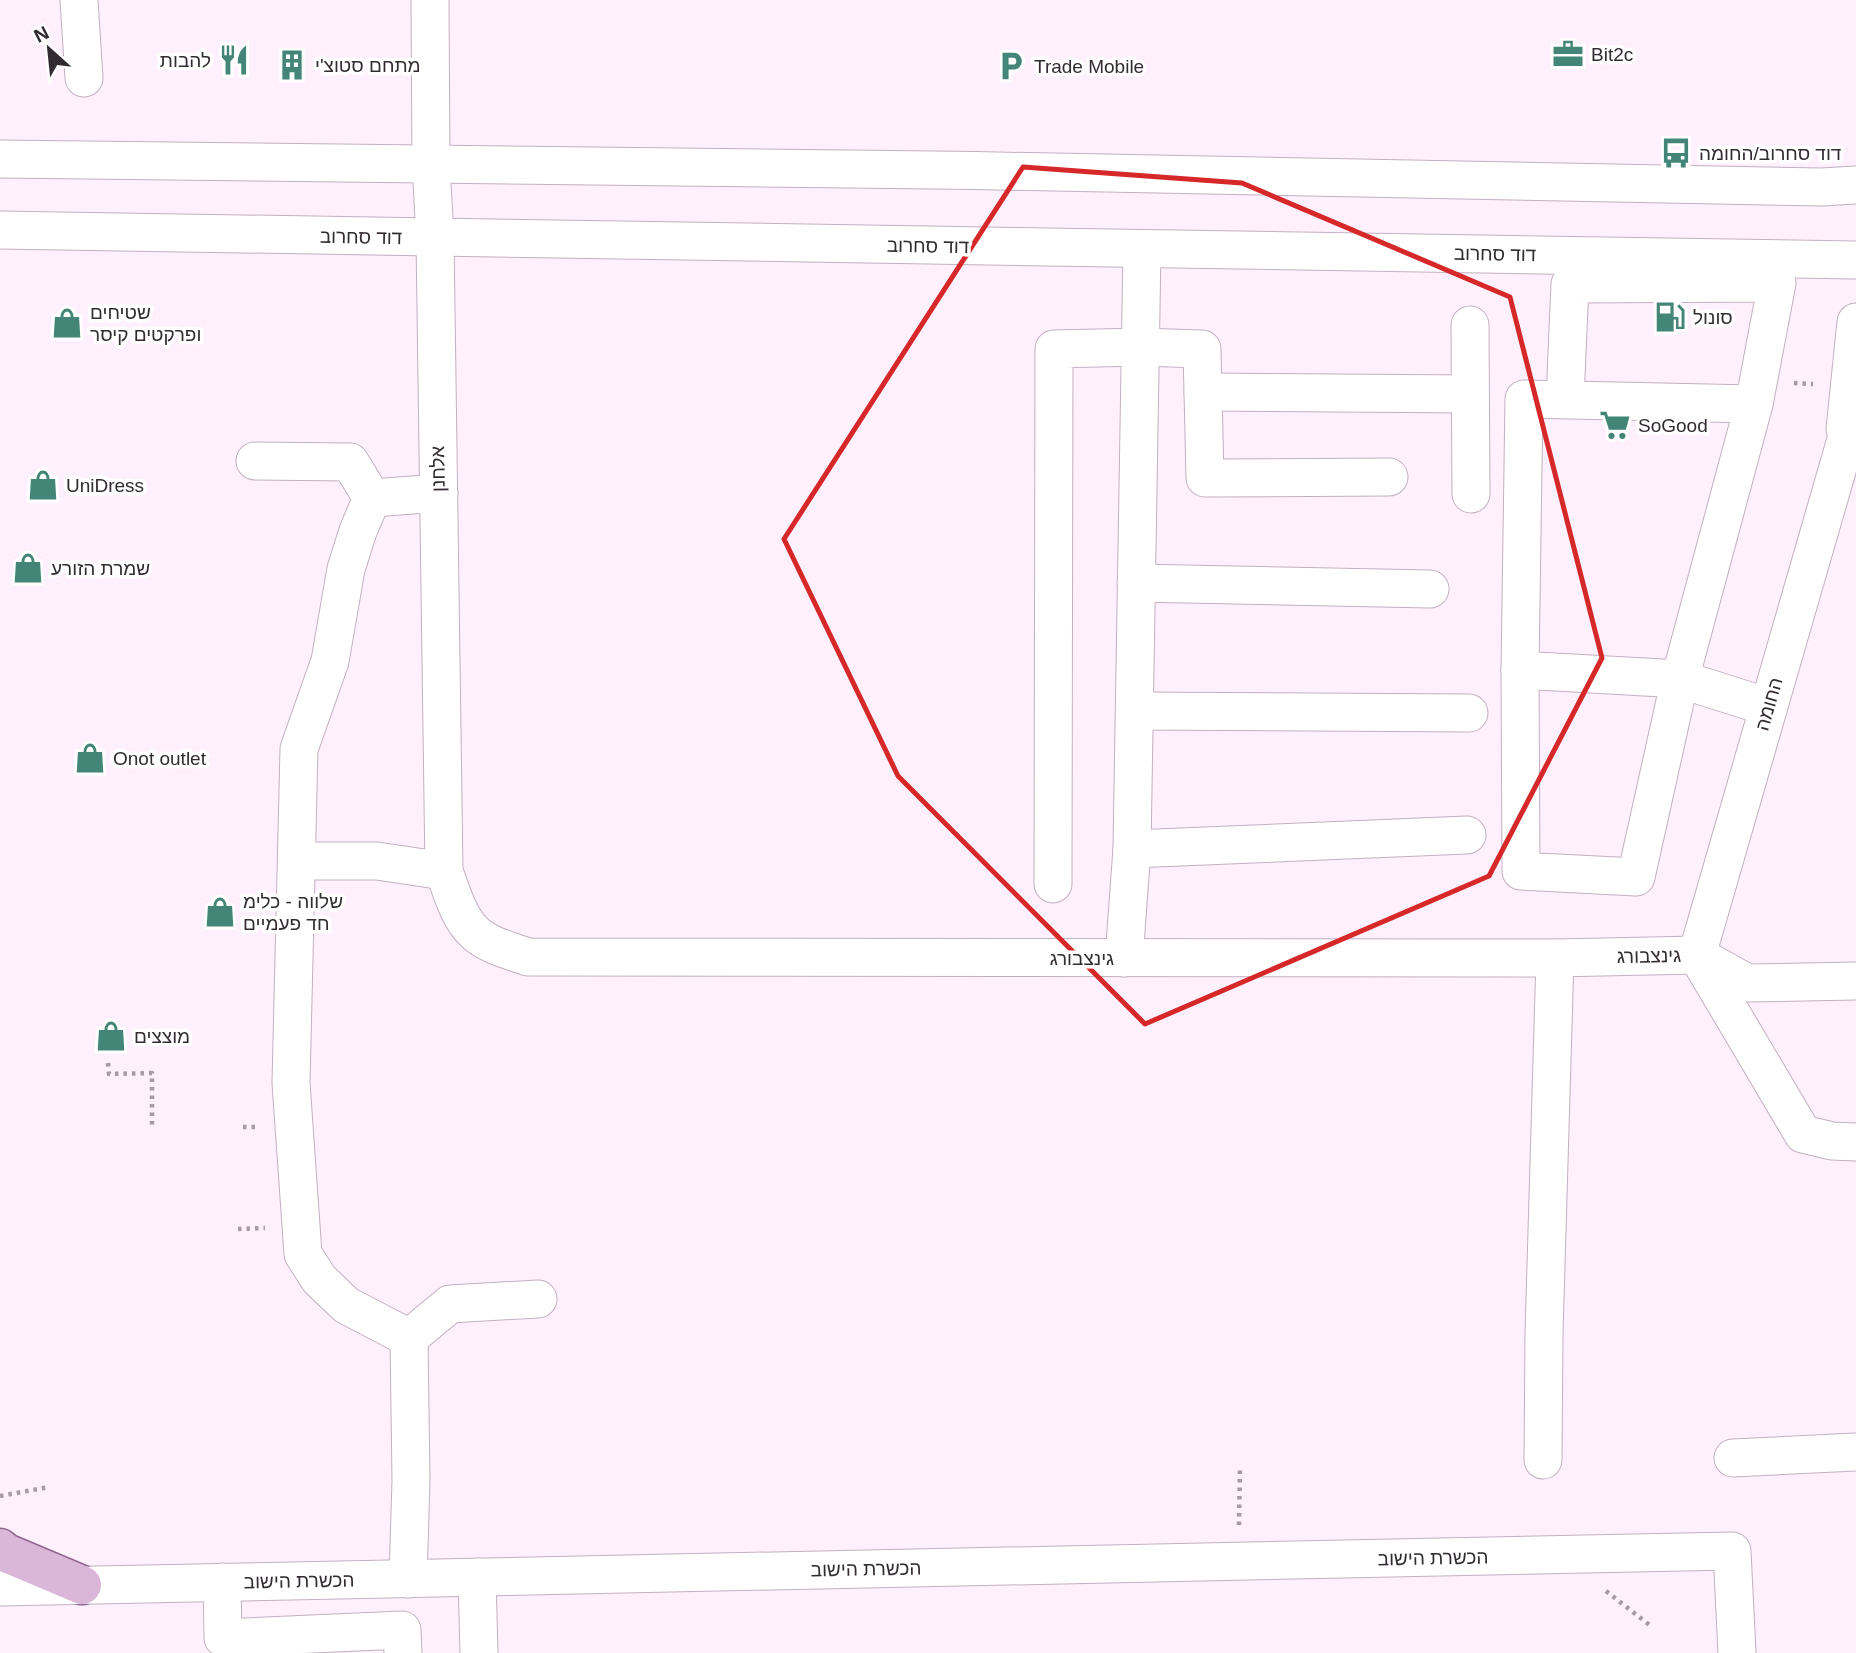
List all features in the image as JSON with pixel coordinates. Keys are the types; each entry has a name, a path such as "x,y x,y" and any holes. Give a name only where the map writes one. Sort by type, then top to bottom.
{"main road":[{"path":"0,1548 82,1585"}],"street":[{"path":"79,0 84,78"},
{"name":"אלחנן","path":"429,0 444,871 457,905 473,932"},
{"path":"0,159 1433,177 1822,187 1856,185"},
{"name":"דוד סחרוב","path":"0,230 1856,260"},
{"path":"1124,958 1132,849 1142,249"},
{"path":"1489,254 1570,284 1777,283 1756,392 1681,678 1636,877 1521,871 1520,670 1524,399 1756,392"},
{"path":"1565,399 1570,284"},
{"name":"החומה","path":"1696,955 1842,454 1853,397 1856,322"},
{"path":"1470,325 1471,494"},
{"path":"1053,884 1054,349 1202,349 1205,478 1389,477"},
{"path":"1203,392 1471,394"},
{"path":"255,461 350,462 372,498"},
{"path":"372,498 439,493"},
{"path":"372,498 346,569 330,661 299,749 291,1083 303,1254 319,1279 346,1306 409,1338"},
{"path":"1136,583 1430,589"},
{"path":"1520,670 1681,678 1768,707"},
{"path":"1135,711 1469,713"},
{"path":"1132,849 1467,835"},
{"path":"297,861 377,861 444,871"},
{"name":"גינצבורג","path":"473,932 495,945 528,957 1555,958 1696,955"},
{"path":"1696,955 1747,983 1856,981"},
{"path":"1696,955 1803,1134 1832,1141 1856,1142"},
{"path":"1543,1460 1555,958"},
{"path":"409,1338 450,1304 538,1299"},
{"path":"408,1578 411,1481 409,1338"},
{"path":"1733,1458 1856,1452"},
{"name":"הכשרת הישוב","path":"0,1587 1732,1551 1737,1653"},
{"path":"477,1577 479,1653"},
{"path":"222,1582 223,1638 402,1630 403,1653"}],"path":[{"path":"1756,392 1853,397"},
{"path":"108,1063 109,1074 152,1073 152,1129"},
{"path":"1238,1561 1240,1466"},
{"path":"0,1496 48,1487"}],"highlighted area":[{"path":"1023,167 1242,183 1510,297 1602,658 1489,876 1145,1024 898,776 784,539"}],"place":[{"name":"Bit2c","path":"1568,54"},
{"name":"להבות","path":"234,60"},
{"name":"מתחם סטוצ'י","path":"292,65"},
{"name":"Trade Mobile","path":"1011,66"},
{"name":"דוד סחרוב/החומה","path":"1676,153"},
{"name":"סונול","path":"1670,317"},
{"name":"שטיחים ופרקטים קיסר","path":"67,323"},
{"name":"SoGood","path":"1615,425"},
{"name":"UniDress","path":"43,485"},
{"name":"שמרת הזורע","path":"28,568"},
{"name":"Onot outlet","path":"90,758"},
{"name":"שלווה - כלימ חד פעמיים","path":"220,912"},
{"name":"מוצצים","path":"111,1036"}]}
